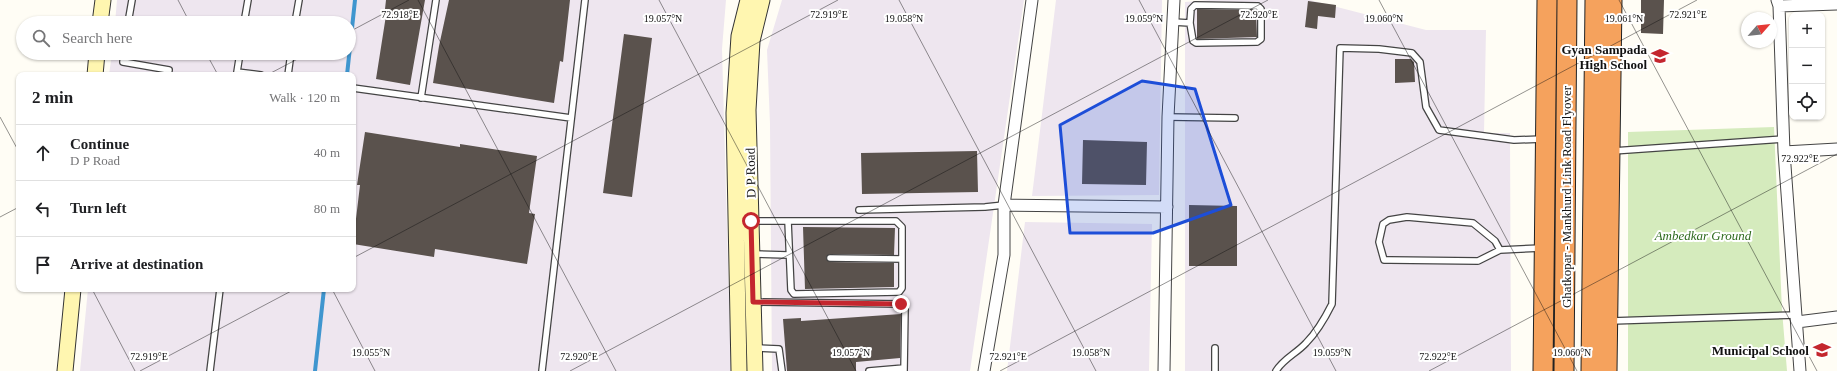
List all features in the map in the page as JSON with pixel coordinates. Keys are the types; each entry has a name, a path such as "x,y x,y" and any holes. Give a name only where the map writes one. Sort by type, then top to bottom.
{"highway":[{"path":"1543,371 1547,0"},
{"name":"Ghatkopar - Mankhurd Link Road Flyover","path":"1564,371 1567,0"},
{"name":"Ghatkopar - Mankhurd Link Road Flyover","path":"1591,371 1595,0"},
{"path":"1607,371 1609,321 1612,0"}],"street":[{"path":"91,16 92,0"},
{"path":"101,16 103,0"},
{"name":"D P Road","path":"748,0 750,19"},
{"name":"D P Road","path":"739,371 741,121 739,36 762,0"},
{"path":"984,371 1004,255 1004,204 1032,0"},
{"path":"1164,371 1168,117 1174,0"},
{"path":"1800,371 1784,152 1778,3 1837,4"},
{"path":"85,72 86,60"},
{"path":"95,72 96,60"},
{"name":"D P Road","path":"741,121 751,221 755,371"},
{"path":"1784,152 1837,149"},
{"path":"1004,204 1167,207"},
{"path":"57,371 65,292"},
{"path":"65,371 73,292"},
{"path":"1797,318 1837,317"}],"lane":[{"path":"129,16 132,0"},
{"path":"245,16 248,0"},
{"path":"296,16 299,0"},
{"path":"421,98 436,0"},
{"path":"542,371 585,0"},
{"path":"1195,5 1258,6 1261,9 1261,39 1257,42 1196,43 1193,41 1190,23 1191,9 1195,5"},
{"path":"1173,22 1190,23"},
{"path":"1276,371 1279,365 1306,343 1317,330 1332,304 1340,48 1412,53 1420,62 1426,108 1439,130 1514,140 1546,139"},
{"path":"122,60 122,62 169,70 169,72"},
{"path":"237,72 239,60"},
{"path":"288,72 290,60"},
{"path":"356,88 571,118"},
{"path":"1168,117 1235,118"},
{"path":"1610,152 1784,139"},
{"path":"859,210 986,207 1004,204"},
{"path":"1500,250 1496,241 1473,223 1407,217 1389,220 1383,224 1379,242 1384,260 1478,262 1500,250 1544,248"},
{"path":"751,221 788,221 896,221 902,227 902,288 899,292 794,294 791,290 788,255 788,221"},
{"path":"752,254 788,255"},
{"path":"830,258 902,258"},
{"path":"210,371 220,292"},
{"path":"753,302 901,304 905,308 904,369 869,371"},
{"path":"1609,321 1797,318"},
{"path":"754,348 779,349 782,371"},
{"path":"1215,348 1215,371"}],"highlighted area":[{"path":"1142,81 1195,89 1231,205 1153,233 1070,233 1060,125"}],"shaded area":[{"path":"117,0 726,0 722,49 731,371 80,371 88,292 356,292 356,72 109,72 111,60 356,60 356,16 116,16"},
{"path":"782,0 1024,0 970,371 772,371 770,124 767,50"},
{"path":"1056,0 1162,0 1159,195 1032,196"},
{"path":"1210,0 1310,0 1426,30 1486,30 1484,133 1510,133 1511,371 1185,371 1185,2"},
{"path":"1025,222 1152,224 1149,371 1007,371"}],"green space":[{"name":"Ambedkar Ground","path":"1774,127 1782,310 1787,371 1628,371 1628,132"}],"building":[{"path":"386,0 425,0 410,85 376,79 387,9 385,9"},
{"path":"449,0 570,0 563,62 560,61 554,103 433,83"},
{"path":"1641,0 1664,0 1663,34 1641,33"},
{"path":"1308,1 1336,5 1335,18 1318,16 1317,29 1305,27"},
{"path":"1197,9 1256,10 1257,37 1197,39"},
{"path":"624,34 652,38 632,197 603,193"},
{"path":"1395,59 1411,59 1414,62 1415,82 1395,83"},
{"path":"365,132 460,147 460,144 537,156 529,213 535,214 527,264 435,249 434,257 356,244 356,219 360,185 357,185"},
{"path":"1083,140 1147,142 1146,185 1082,184"},
{"path":"977,151 978,192 862,194 861,153"},
{"path":"1189,205 1237,206 1237,266 1189,266"},
{"path":"803,227 895,228 894,255 830,254 826,258 830,262 894,263 894,287 805,289"},
{"path":"901,314 900,358 856,362 856,371 787,371 783,319 801,318 801,321"}],"waterway":[{"path":"353,16 355,0"},
{"path":"347,72 349,60"},
{"path":"315,371 324,292"}],"place":[{"name":"Gyan Sampada High School","path":"1660,56"},
{"name":"Municipal School","path":"1822,350"}],"route":[{"path":"751,221 753,302 901,304"}]}
